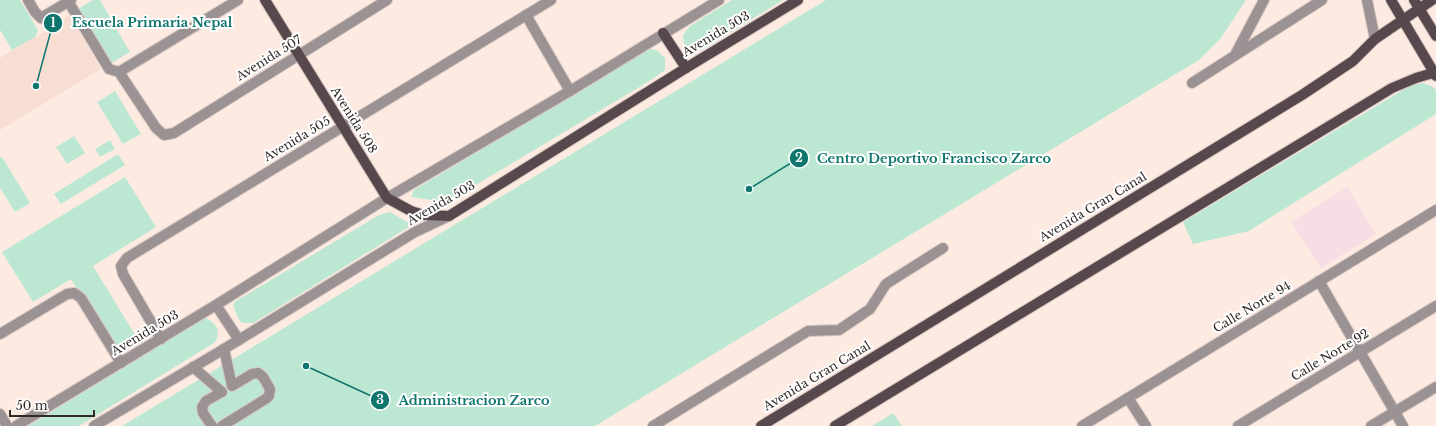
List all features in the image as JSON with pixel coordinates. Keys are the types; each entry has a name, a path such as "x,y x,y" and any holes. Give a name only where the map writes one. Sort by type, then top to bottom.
{"main road":[{"name":"Avenida 508","path":"265,0 387,198 410,211 424,215 449,216"},
{"name":"Avenida 503","path":"449,216 798,0"},
{"path":"835,426 1392,88 1416,78 1435,73 1391,0"},
{"name":"Avenida Gran Canal","path":"761,426 1302,95 1353,61 1375,39 1402,19 1416,4 1432,0"},
{"path":"1416,4 1436,36"},
{"path":"663,34 686,68"}],"street":[{"path":"28,0 35,12 41,18 70,1 109,69 119,72 238,0"},
{"name":"Avenida 507","path":"119,72 156,128 164,135 174,133 298,54 387,0"},
{"name":"Avenida 505","path":"161,339 123,274 121,266 127,258 551,0"},
{"name":"Avenida 503","path":"16,426 122,363 387,198 570,91 719,0"},
{"path":"1235,55 1264,0"},
{"path":"1192,83 1322,0"},
{"path":"1367,0 1375,39"},
{"path":"526,15 570,91"},
{"name":"Calle Norte 94","path":"1082,426 1436,210"},
{"name":"Avenida 503","path":"94,426 239,340 415,232 449,216"},
{"path":"653,426 808,331 839,330 870,310 886,284 943,248"},
{"path":"1319,282 1403,426"},
{"path":"0,334 67,294 74,292 81,298 122,363"},
{"path":"216,305 239,340"},
{"name":"Calle Norte 92","path":"1238,426 1436,306"},
{"path":"224,349 232,386"},
{"path":"193,367 222,392"},
{"path":"212,426 203,413 202,407 206,401 252,374 258,373 263,377 269,386 270,393 266,398 222,426"},
{"path":"1371,426 1436,387"},
{"path":"1128,398 1146,426"},
{"path":"0,414 7,426"}],"shaded area":[{"path":"69,15 101,69 0,130 0,58 35,38"},
{"path":"1347,187 1376,234 1321,268 1291,222"}],"green space":[{"path":"0,0 20,0 38,30 35,38 12,50 0,30"},
{"path":"93,0 100,0 130,52 110,64 78,9"},
{"path":"732,0 783,0 702,50 691,48 684,44 683,35 690,26"},
{"path":"826,0 1246,0 1221,38 1199,60 595,426 122,426"},
{"path":"649,49 656,50 665,58 665,70 651,80 445,202 411,197 414,190"},
{"path":"1423,83 1433,87 1436,90 1436,114 1249,231 1193,244 1183,222 1403,90 1413,85"},
{"path":"115,91 141,134 123,144 97,102"},
{"path":"74,136 85,153 67,164 56,147"},
{"path":"110,140 115,149 100,157 95,149"},
{"path":"118,154 125,165 61,204 54,194"},
{"path":"2,157 30,203 15,212 0,188 0,158"},
{"path":"125,177 156,227 93,266 137,338 116,351 71,279 33,302 2,252"},
{"path":"390,212 412,225 253,323 242,323 238,318 233,305 236,301 379,215"},
{"path":"205,318 213,323 217,329 218,336 214,343 79,426 28,426"},
{"path":"893,413 902,426 872,426"}],"place":[{"name":"Escuela Primaria Nepal","path":"36,86"},
{"name":"Centro Deportivo Francisco Zarco","path":"749,189"},
{"name":"Administracion Zarco","path":"306,366"}]}
